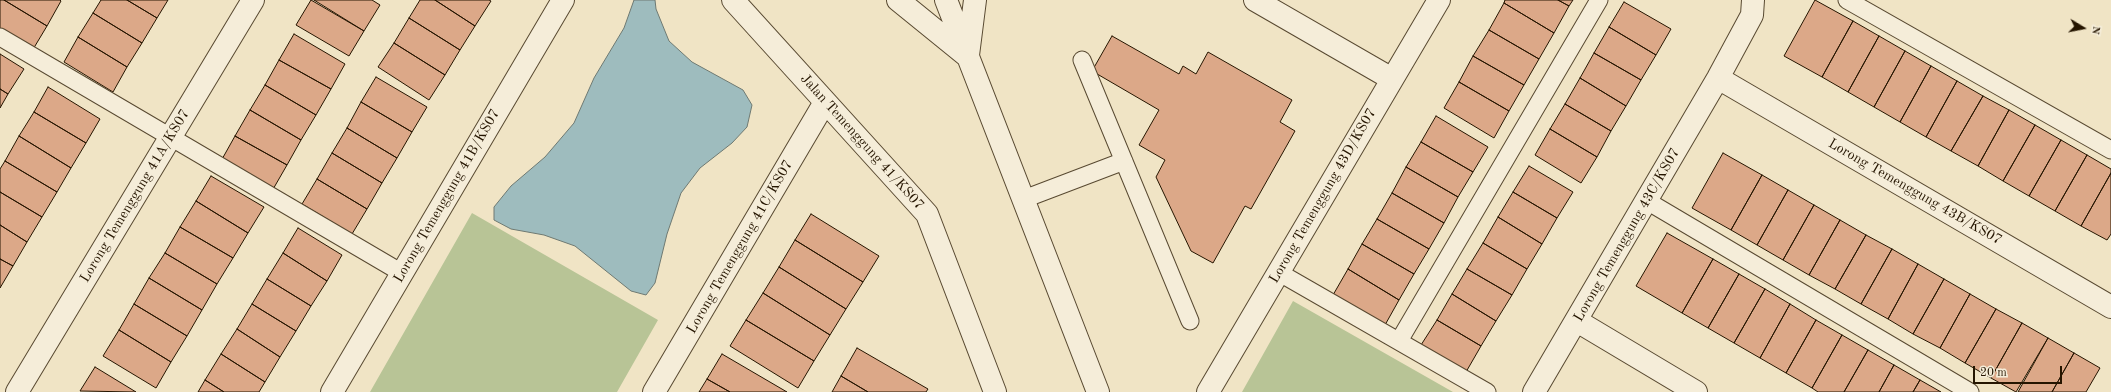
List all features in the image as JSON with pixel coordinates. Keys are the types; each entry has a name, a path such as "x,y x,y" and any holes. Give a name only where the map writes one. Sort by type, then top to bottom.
{"street":[{"name":"Lorong Temenggung 41A/KS07","path":"17,392 253,0"},
{"name":"Lorong Temenggung 41B/KS07","path":"332,392 563,0"},
{"name":"Jalan Temenggung 41/KS07","path":"733,0 927,214 988,387"},
{"path":"898,0 968,56"},
{"path":"946,0 1098,392"},
{"path":"968,56 975,0"},
{"path":"1255,0 1392,79"},
{"name":"Lorong Temenggung 43D/KS07","path":"1208,392 1439,0"},
{"name":"Lorong Temenggung 43C/KS07","path":"1534,392 1578,321 1718,78 1752,15 1753,0"},
{"name":"Lorong Temenggung 43B/KS07","path":"1718,78 2111,307"},
{"name":"Lorong Temenggung 41C/KS07","path":"654,392 825,102"},
{"path":"1578,321 1695,392"}],"lane":[{"path":"1399,342 1599,0"},
{"path":"1846,0 2111,150"},
{"path":"0,37 402,273"},
{"path":"1082,60 1190,321"},
{"path":"1024,199 1124,161"},
{"path":"1648,201 1970,392"},
{"path":"1278,272 1487,392"}],"green space":[{"path":"472,213 658,320 617,392 370,392"},
{"path":"1293,301 1453,392 1242,392"}],"water":[{"path":"634,0 655,0 656,9 669,41 692,62 743,90 752,105 747,127 732,143 700,168 681,193 667,234 655,283 646,295 631,291 575,246 544,235 511,229 494,220 494,207 511,186 545,157 574,123 594,78 624,28"}],"building":[{"path":"0,0 4,0 47,26 32,51 0,32"},
{"path":"4,0 60,0 61,1 47,26"},
{"path":"101,0 127,0 157,18 142,43 93,13"},
{"path":"127,0 168,0 157,18"},
{"path":"311,0 364,31 349,56 296,25"},
{"path":"314,0 372,0 380,5 364,31"},
{"path":"420,0 435,0 475,26 460,50 409,18"},
{"path":"435,0 489,0 491,1 475,26"},
{"path":"1505,0 1558,0 1569,6 1554,33 1504,3"},
{"path":"1558,0 1573,0 1569,6"},
{"path":"1815,0 1853,21 1822,77 1784,56"},
{"path":"1624,2 1671,29 1656,55 1609,27"},
{"path":"1504,3 1554,33 1539,59 1489,30"},
{"path":"93,13 142,43 127,67 78,37"},
{"path":"409,18 460,50 445,75 394,43"},
{"path":"1853,21 1879,36 1848,92 1822,77"},
{"path":"1609,27 1656,55 1641,80 1594,53"},
{"path":"1489,30 1539,59 1524,85 1473,56"},
{"path":"294,34 345,64 331,89 279,60"},
{"path":"1112,36 1179,74 1183,66 1196,74 1208,52 1292,100 1280,122 1295,131 1251,209 1245,206 1213,263 1191,251 1156,177 1165,160 1139,145 1159,110 1092,71"},
{"path":"1879,36 1905,51 1874,107 1848,92"},
{"path":"78,37 127,67 113,92 64,62"},
{"path":"394,43 445,75 429,100 378,67"},
{"path":"1905,51 1931,66 1900,122 1874,107"},
{"path":"1594,53 1641,80 1626,106 1580,78"},
{"path":"0,54 24,69 8,94 0,89"},
{"path":"1473,56 1524,85 1509,111 1459,82"},
{"path":"279,60 331,89 316,115 265,85"},
{"path":"1931,66 1957,81 1926,137 1900,122"},
{"path":"376,77 427,107 412,132 361,102"},
{"path":"1580,78 1626,106 1611,131 1565,104"},
{"path":"1957,81 1983,96 1951,151 1926,137"},
{"path":"1459,82 1509,111 1494,138 1444,108"},
{"path":"265,85 316,115 301,140 250,110"},
{"path":"48,87 100,119 86,143 34,112"},
{"path":"0,89 8,94 0,108"},
{"path":"1983,96 2009,110 1978,166 1951,151"},
{"path":"361,102 412,132 397,158 347,128"},
{"path":"1565,104 1611,131 1597,157 1550,129"},
{"path":"250,110 301,140 287,165 235,136"},
{"path":"2009,110 2035,125 2003,181 1978,166"},
{"path":"34,112 86,143 71,168 19,136"},
{"path":"1436,116 1488,147 1473,172 1421,142"},
{"path":"2035,125 2061,140 2029,196 2003,181"},
{"path":"347,128 397,158 382,183 332,153"},
{"path":"1550,129 1597,157 1581,183 1535,155"},
{"path":"19,136 71,168 57,192 5,161"},
{"path":"235,136 287,165 272,191 221,161"},
{"path":"2061,140 2087,155 2055,211 2029,196"},
{"path":"1421,142 1473,172 1458,197 1406,167"},
{"path":"332,153 382,183 367,209 317,179"},
{"path":"1723,153 1762,175 1731,230 1692,208"},
{"path":"2087,155 2111,169 2111,173 2081,226 2055,211"},
{"path":"5,161 57,192 42,217 0,192 0,169"},
{"path":"1529,166 1573,192 1557,218 1513,192"},
{"path":"1406,167 1458,197 1444,223 1392,193"},
{"path":"2111,173 2111,234 2107,240 2081,226"},
{"path":"1762,175 1788,190 1757,245 1731,230"},
{"path":"211,176 264,207 248,233 196,201"},
{"path":"317,179 367,209 352,234 302,204"},
{"path":"1788,190 1814,205 1783,260 1757,245"},
{"path":"0,192 42,217 27,242 0,225"},
{"path":"1513,192 1557,218 1542,244 1498,217"},
{"path":"1392,193 1444,223 1429,249 1377,219"},
{"path":"196,201 248,233 233,258 180,227"},
{"path":"1814,205 1840,220 1809,275 1783,260"},
{"path":"811,214 879,256 863,282 795,240"},
{"path":"1498,217 1542,244 1527,269 1483,243"},
{"path":"1377,219 1429,249 1414,274 1362,244"},
{"path":"1840,220 1866,235 1835,289 1809,275"},
{"path":"0,225 27,242 13,266 0,259"},
{"path":"180,227 233,258 217,284 165,253"},
{"path":"298,228 342,255 327,281 283,253"},
{"path":"1667,233 1713,259 1682,313 1636,286"},
{"path":"1866,235 1892,249 1861,304 1835,289"},
{"path":"795,240 863,282 846,309 779,267"},
{"path":"1483,243 1527,269 1512,295 1467,269"},
{"path":"1362,244 1414,274 1399,300 1348,269"},
{"path":"1892,249 1918,264 1888,319 1861,304"},
{"path":"165,253 217,284 202,310 149,278"},
{"path":"283,253 327,281 311,306 267,279"},
{"path":"0,259 13,266 0,288"},
{"path":"1713,259 1739,274 1708,328 1682,313"},
{"path":"1918,264 1944,279 1913,334 1888,319"},
{"path":"779,267 846,309 830,335 763,293"},
{"path":"1348,269 1399,300 1385,325 1333,295"},
{"path":"1467,269 1512,295 1496,321 1452,294"},
{"path":"1739,274 1765,289 1734,343 1708,328"},
{"path":"149,278 202,310 187,336 134,304"},
{"path":"267,279 311,306 296,331 252,304"},
{"path":"1944,279 1970,294 1940,348 1913,334"},
{"path":"1765,289 1790,304 1760,358 1734,343"},
{"path":"763,293 830,335 814,361 746,320"},
{"path":"1452,294 1496,321 1481,346 1437,320"},
{"path":"1970,294 1996,309 1965,363 1940,348"},
{"path":"134,304 187,336 171,362 119,330"},
{"path":"252,304 296,331 280,357 237,329"},
{"path":"1790,304 1816,320 1786,373 1760,358"},
{"path":"1996,309 2022,323 1991,378 1965,363"},
{"path":"746,320 814,361 798,388 730,346"},
{"path":"1437,320 1481,346 1466,372 1421,345"},
{"path":"1816,320 1842,335 1812,388 1786,373"},
{"path":"2022,323 2048,338 2016,392 1991,378"},
{"path":"237,329 280,357 265,382 221,354"},
{"path":"119,330 171,362 156,388 103,356"},
{"path":"1842,335 1868,350 1844,392 1818,392 1812,388"},
{"path":"2048,338 2074,353 2052,392 2018,392"},
{"path":"857,348 928,389 926,392 868,392 841,376"},
{"path":"1868,350 1894,365 1879,392 1844,392"},
{"path":"2074,353 2100,368 2086,392 2052,392"},
{"path":"221,354 265,382 259,392 224,392 205,380"},
{"path":"722,354 787,392 730,392 707,379"},
{"path":"1894,365 1920,380 1913,392 1879,392"},
{"path":"95,367 136,392 80,391"},
{"path":"841,376 868,392 832,392"},
{"path":"707,379 730,392 699,392"},
{"path":"205,380 224,392 198,392"},
{"path":"1920,380 1941,392 1913,392"}]}
